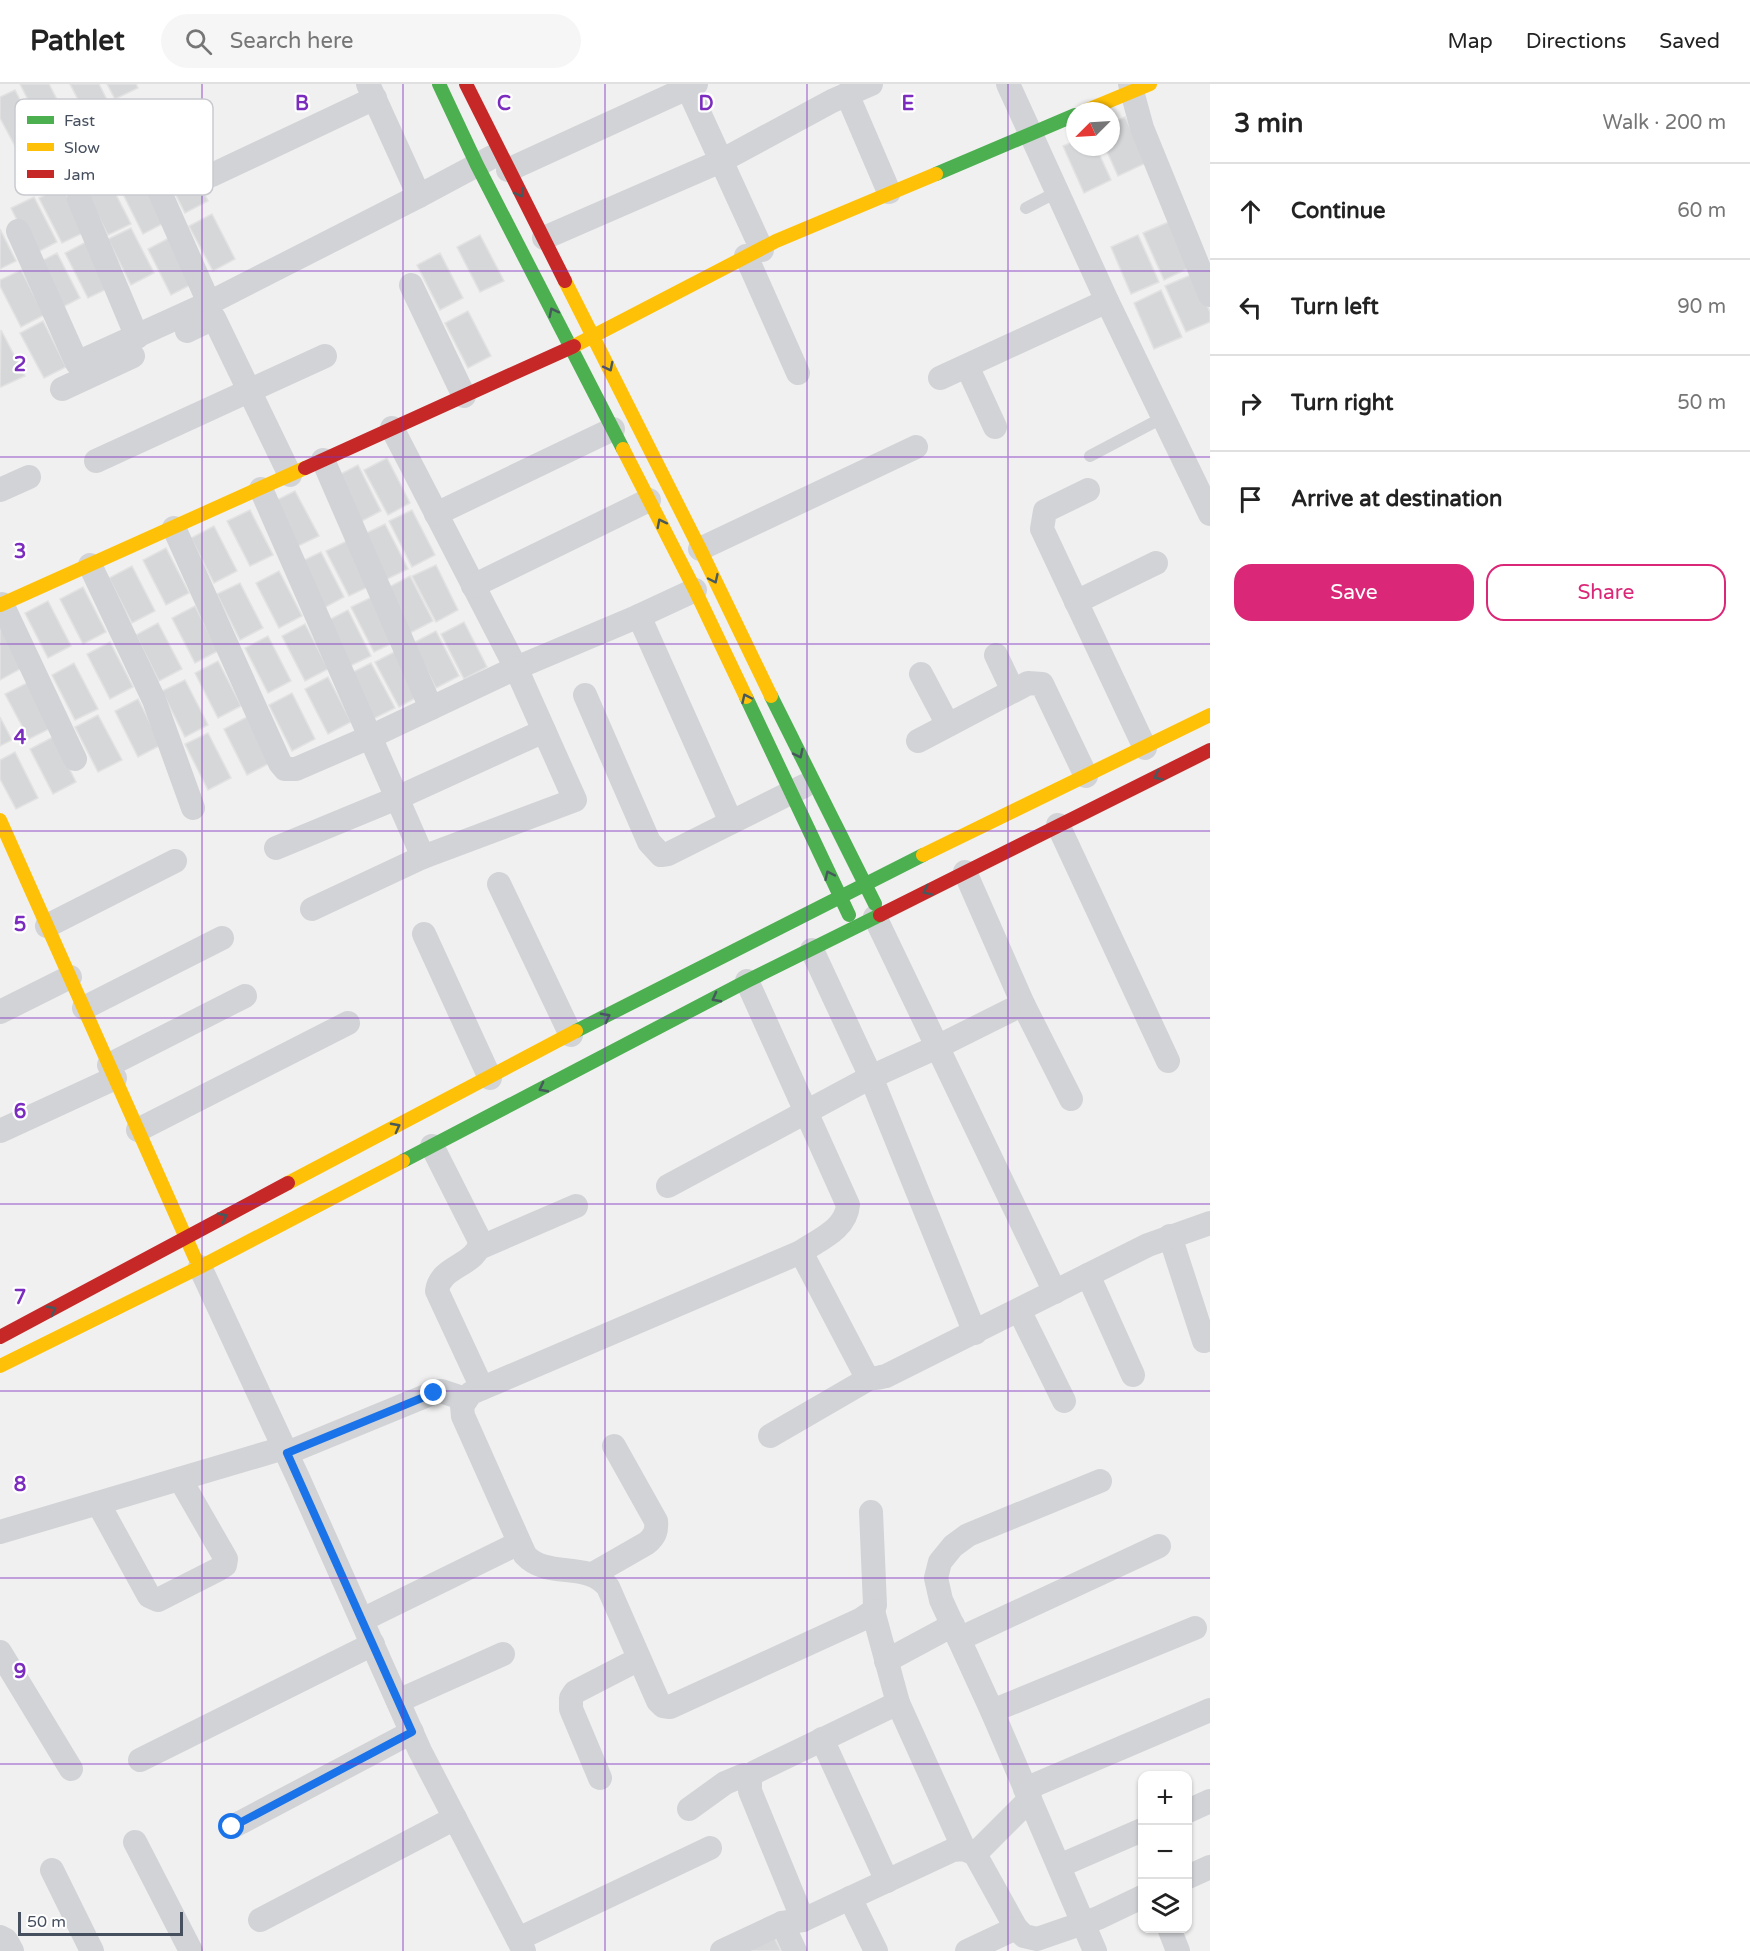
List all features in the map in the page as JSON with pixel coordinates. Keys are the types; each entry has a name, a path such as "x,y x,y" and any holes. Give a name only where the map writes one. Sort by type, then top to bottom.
{"street":[{"path":"439,84 477,165 695,590 839,896 870,920"},
{"path":"466,84 700,549 864,884 870,920 937,1047 1055,1292"},
{"path":"544,238 721,161 847,94 871,84"},
{"path":"1008,84 1107,301 1210,514"},
{"path":"18,231 77,363 209,303 477,165 504,161 690,85 721,161 798,373"},
{"path":"1105,102 1138,87 1142,128 1210,295"},
{"path":"213,174 372,91 419,196"},
{"path":"847,94 890,192"},
{"path":"75,759 1,605 571,348 776,242 1066,119"},
{"path":"161,195 209,303"},
{"path":"79,198 137,336"},
{"path":"411,285 464,396"},
{"path":"940,378 1107,301"},
{"path":"62,389 214,318 290,475"},
{"path":"96,461 325,356"},
{"path":"966,366 994,427"},
{"path":"312,909 423,857 575,800 516,668 392,428"},
{"path":"436,514 613,429"},
{"path":"700,549 916,447"},
{"path":"323,460 431,708"},
{"path":"0,490 29,477"},
{"path":"261,489 423,857"},
{"path":"1088,490 1046,511 1042,529 1145,748"},
{"path":"473,586 649,500"},
{"path":"174,528 280,763 285,769 296,769 370,737 516,668 695,590"},
{"path":"1076,602 1156,563"},
{"path":"90,565 154,700 193,808"},
{"path":"639,616 731,822"},
{"path":"996,655 1013,691"},
{"path":"921,674 948,725"},
{"path":"918,741 1028,683 1042,684 1086,776"},
{"path":"585,695 649,842 661,855 668,854 813,782"},
{"path":"0,1337 839,896 1210,715"},
{"path":"276,848 397,798 544,731"},
{"path":"0,1366 200,1267 747,981 1058,825 1208,756"},
{"path":"0,820 186,1238 285,1450 412,1732 521,1945 710,1848"},
{"path":"1058,825 1168,1061"},
{"path":"47,926 175,861"},
{"path":"965,872 1023,1004 1071,1099"},
{"path":"499,884 571,1035"},
{"path":"424,934 490,1078"},
{"path":"84,1008 222,938"},
{"path":"812,950 871,1077 975,1332"},
{"path":"0,1011 70,977"},
{"path":"747,981 848,1205 847,1217 836,1229 801,1252 474,1393 462,1406 463,1416 525,1555 538,1566 593,1574 602,1579 608,1587 658,1701 663,1706 670,1707 860,1620 873,1611"},
{"path":"0,1131 245,996"},
{"path":"668,1186 871,1077 1023,1004"},
{"path":"138,1130 348,1023"},
{"path":"432,1146 478,1235 479,1248"},
{"path":"474,1393 437,1291 438,1283 442,1276 479,1248 576,1206"},
{"path":"770,1436 870,1378 886,1376 1148,1245 1210,1223"},
{"path":"1170,1236 1204,1341"},
{"path":"801,1252 870,1378"},
{"path":"1088,1275 1133,1375"},
{"path":"1019,1310 1064,1401"},
{"path":"0,1532 285,1450 434,1393 441,1391 474,1393"},
{"path":"593,1574 647,1543 657,1529 656,1521 614,1446"},
{"path":"98,1503 149,1596 153,1600 164,1599 219,1569 225,1565 226,1559 180,1479"},
{"path":"1095,1951 992,1711 941,1600 936,1578 940,1562 953,1546 968,1535 1100,1481"},
{"path":"872,1512 875,1605 873,1611 898,1703 970,1852 1016,1928 1024,1936 1036,1939 1098,1918 1138,1900"},
{"path":"362,1620 519,1543"},
{"path":"886,1661 1160,1546"},
{"path":"992,1711 1195,1628"},
{"path":"140,1760 373,1644"},
{"path":"0,1652 71,1769"},
{"path":"398,1701 503,1654"},
{"path":"600,1778 571,1708 571,1698 574,1692 639,1659"},
{"path":"795,1951 792,1921 750,1791 750,1778 754,1772 898,1703"},
{"path":"970,1852 1028,1794 1210,1710"},
{"path":"232,1827 412,1732"},
{"path":"822,1739 887,1881"},
{"path":"689,1809 725,1783 744,1775 750,1778"},
{"path":"1192,1809 1210,1801"},
{"path":"260,1920 455,1818"},
{"path":"1059,1866 1138,1832"},
{"path":"135,1842 191,1951"},
{"path":"735,1948 953,1850 970,1852"},
{"path":"1192,1875 1210,1867"},
{"path":"52,1870 92,1951"},
{"path":"850,1898 876,1951"},
{"path":"967,1951 1016,1928"},
{"path":"1171,1933 1178,1951"},
{"path":"0,1937 6,1940 12,1951"}],"lane":[{"path":"1026,208 1057,192"},
{"path":"1090,456 1162,418"}],"building":[{"path":"20,84 49,84 57,99 28,99"},
{"path":"70,84 99,84 106,99 78,99"},
{"path":"107,84 136,84 138,88 115,99"},
{"path":"15,90 20,99 15,99 15,146 0,118 0,97"},
{"path":"1125,117 1146,163 1118,176 1109,156 1120,156 1120,119"},
{"path":"1067,156 1100,156 1111,180 1084,193"},
{"path":"45,195 66,195 85,232 62,243 39,198"},
{"path":"88,195 116,195 131,224 108,235"},
{"path":"124,195 152,195 166,222 143,234"},
{"path":"176,195 205,195 208,201 185,213"},
{"path":"34,197 57,242 34,254 11,208"},
{"path":"212,214 235,259 213,271 189,226"},
{"path":"1171,221 1191,267 1164,280 1143,233"},
{"path":"131,228 154,273 131,285 108,239"},
{"path":"0,229 16,261 0,269"},
{"path":"480,235 504,281 480,292 457,247"},
{"path":"1138,235 1159,282 1131,294 1111,247"},
{"path":"171,237 194,283 171,295 148,249"},
{"path":"88,241 111,287 88,298 65,253"},
{"path":"57,253 80,298 57,310 34,265"},
{"path":"440,253 463,298 440,310 417,265"},
{"path":"21,270 44,315 21,327 0,286 0,280"},
{"path":"1193,274 1210,312 1210,322 1186,332 1165,286"},
{"path":"1161,290 1182,337 1154,349 1134,303"},
{"path":"468,311 491,356 468,368 445,323"},
{"path":"43,321 66,367 44,378 20,333"},
{"path":"1,330 25,376 1,387 0,385"},
{"path":"387,458 410,503 388,515 364,470"},
{"path":"358,465 381,511 358,523 335,477"},
{"path":"295,491 319,536 296,547 273,502"},
{"path":"250,510 273,555 250,566 227,521"},
{"path":"412,510 435,555 412,567 389,521"},
{"path":"385,524 408,569 385,580 362,535"},
{"path":"214,526 237,571 214,583 191,538"},
{"path":"349,540 372,585 349,596 326,551"},
{"path":"166,548 189,593 166,605 143,560"},
{"path":"321,552 344,597 322,609 298,563"},
{"path":"436,565 458,610 436,622 412,576"},
{"path":"132,566 155,611 132,623 109,578"},
{"path":"279,571 302,616 279,628 256,583"},
{"path":"410,576 433,621 410,633 387,588"},
{"path":"240,583 263,628 240,640 217,594"},
{"path":"83,587 106,632 83,644 60,599"},
{"path":"374,596 397,641 374,652 351,607"},
{"path":"48,601 71,646 48,658 25,613"},
{"path":"195,606 218,651 195,663 172,618"},
{"path":"348,610 371,656 348,667 325,622"},
{"path":"464,622 487,667 464,679 441,634"},
{"path":"158,623 182,669 159,681 136,635"},
{"path":"305,624 328,669 305,681 282,636"},
{"path":"0,625 22,668 0,680"},
{"path":"436,631 459,676 436,688 413,643"},
{"path":"268,636 291,681 268,693 245,648"},
{"path":"110,642 133,687 110,699 87,654"},
{"path":"398,650 421,695 399,707 375,662"},
{"path":"218,661 241,706 218,718 195,673"},
{"path":"74,663 98,709 75,720 52,675"},
{"path":"371,663 395,708 371,720 349,674"},
{"path":"328,677 351,722 328,734 305,689"},
{"path":"185,680 208,725 185,737 162,691"},
{"path":"29,682 51,728 29,739 5,694"},
{"path":"292,693 315,739 292,751 269,705"},
{"path":"138,699 161,745 138,757 115,711"},
{"path":"98,715 122,760 98,772 75,727"},
{"path":"0,717 12,740 0,746"},
{"path":"247,717 270,763 247,775 224,729"},
{"path":"208,733 231,778 208,790 185,744"},
{"path":"53,737 76,782 53,794 30,749"},
{"path":"15,752 38,798 16,809 0,779 0,760"},
{"path":"772,1933 781,1951 752,1951 749,1944"}],"traffic: fast":[{"path":"439,84 477,165 623,449"},
{"path":"936,174 1066,119"},
{"path":"771,696 875,904"},
{"path":"746,697 849,915"},
{"path":"576,1031 923,855"},
{"path":"403,1161 747,981 880,915"}],"traffic: slow":[{"path":"1107,102 1150,84"},
{"path":"574,346 776,241 936,174"},
{"path":"565,281 771,696"},
{"path":"623,449 695,590 746,697"},
{"path":"0,605 305,468"},
{"path":"923,855 1210,715"},
{"path":"0,820 195,1258"},
{"path":"288,1183 576,1031"},
{"path":"0,1366 200,1267 403,1161"}],"traffic: jam":[{"path":"466,84 565,281"},
{"path":"305,468 574,346"},
{"path":"880,915 1210,750"},
{"path":"0,1337 288,1183"}],"route":[{"path":"232,1827 412,1732 287,1453 434,1393"}]}
